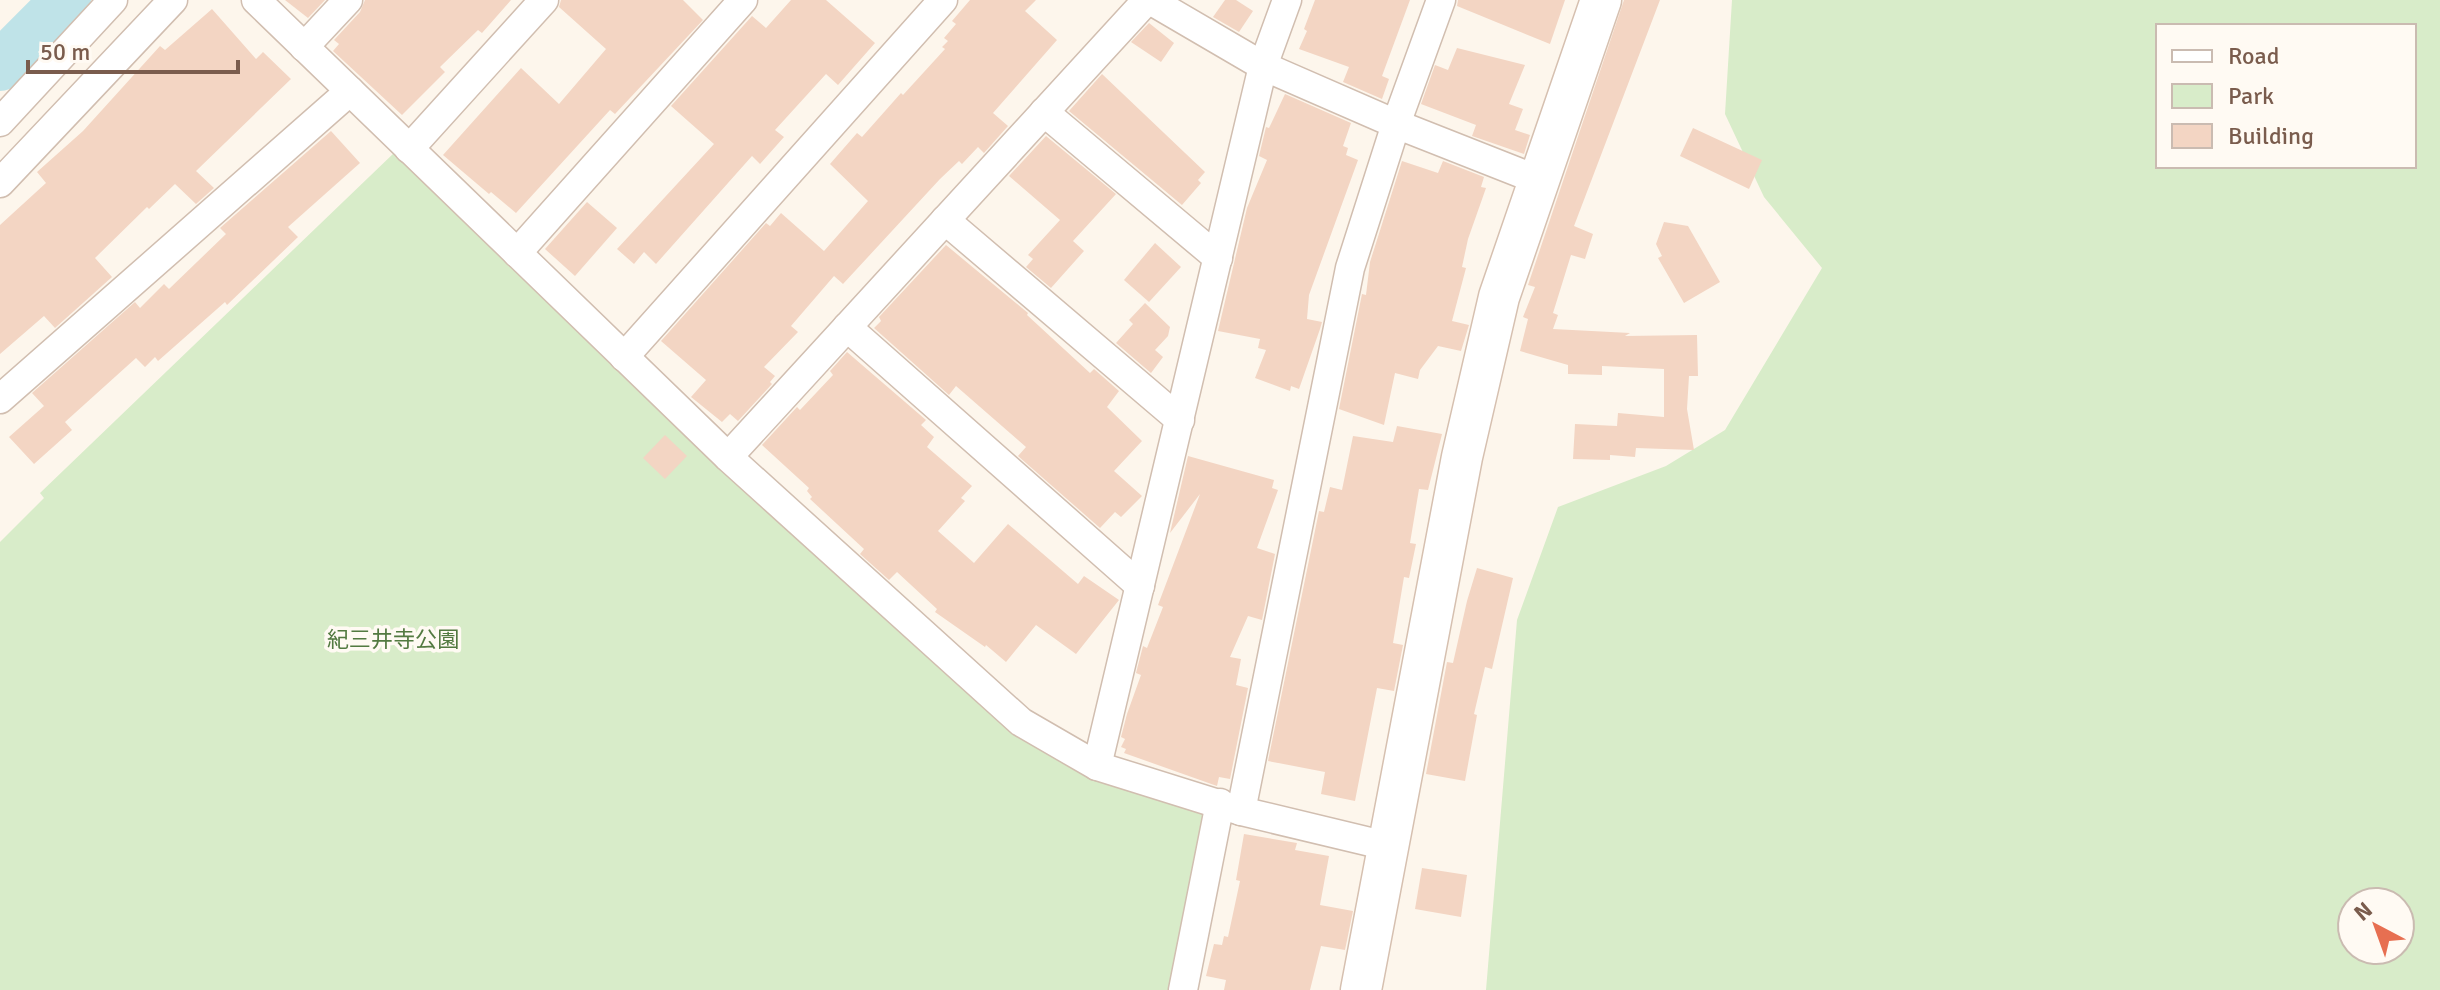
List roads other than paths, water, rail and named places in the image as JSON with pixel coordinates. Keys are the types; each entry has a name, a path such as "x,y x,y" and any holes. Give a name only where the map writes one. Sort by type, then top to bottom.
{"street":[{"path":"0,122 113,0"},
{"path":"0,183 173,0"},
{"path":"256,0 728,457 1021,722 1097,766 1230,807 1387,846"},
{"path":"304,47 348,0"},
{"path":"409,149 544,0"},
{"path":"517,253 743,0"},
{"path":"624,357 943,0"},
{"path":"728,457 1149,0 1263,66 1396,124 1538,180"},
{"path":"1097,766 1263,66 1287,0"},
{"path":"1183,990 1230,807 1350,268 1396,124 1441,0"},
{"path":"1361,990 1462,457 1499,297 1601,0"},
{"path":"0,399 350,91"},
{"path":"1044,112 1218,258"},
{"path":"945,220 1180,420"},
{"path":"847,327 1140,586"}],"waterway":[{"path":"0,66 66,0"}],"park label":[{"name":"紀三井寺公園","path":"393,639"}]}
